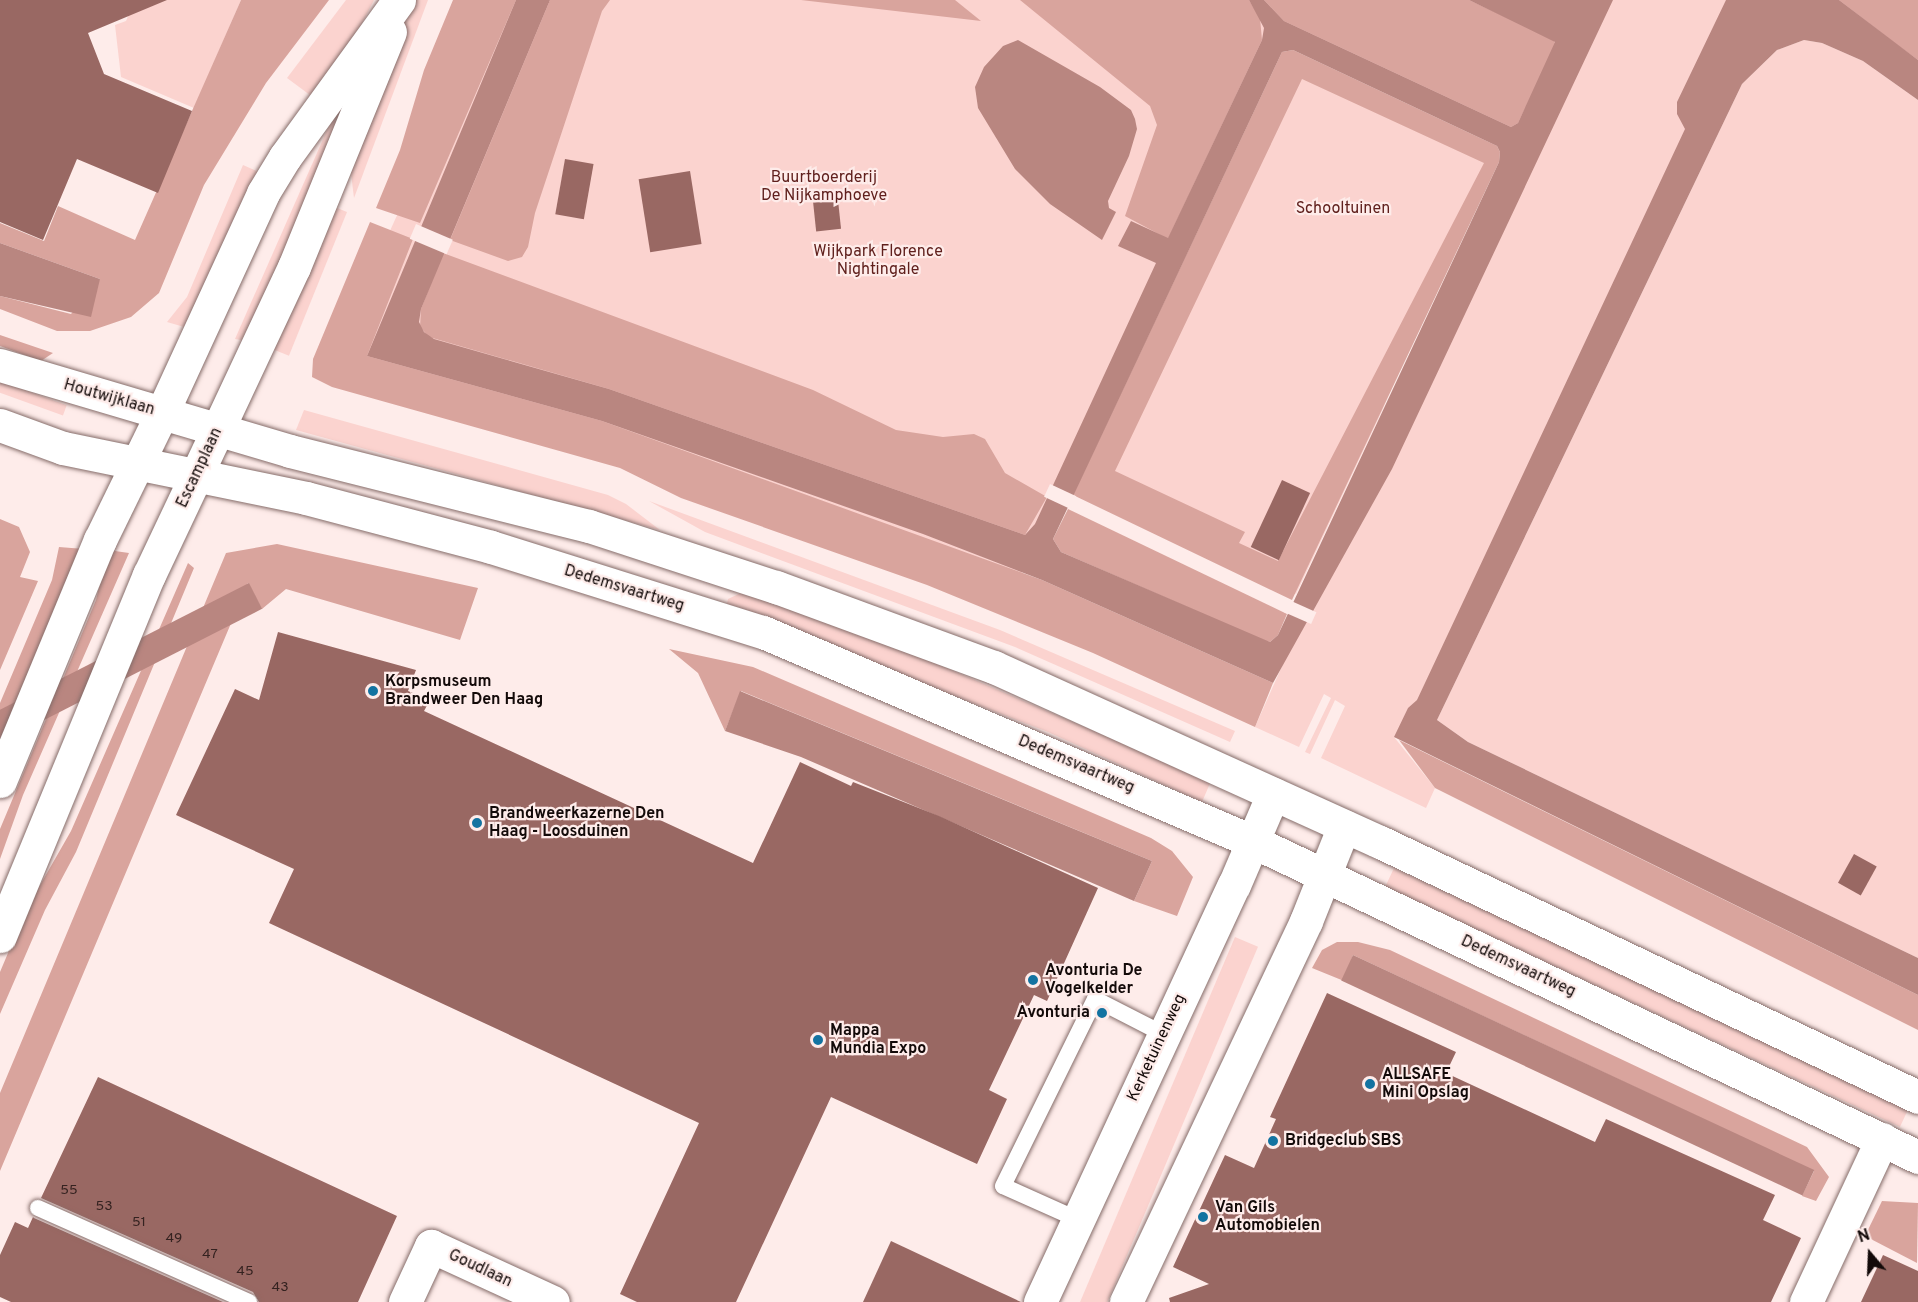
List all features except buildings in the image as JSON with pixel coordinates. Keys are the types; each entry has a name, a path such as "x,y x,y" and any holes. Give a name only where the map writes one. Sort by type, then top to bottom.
{"main road":[{"name":"Escamplaan","path":"0,781 100,540 162,413 263,193 285,157 401,0"},
{"name":"Escamplaan","path":"0,936 149,575 294,267 401,0"},
{"name":"Houtwijklaan","path":"0,365 218,429"},
{"path":"0,425 63,448 197,474"},
{"path":"218,429 290,451 544,513 776,587 994,667 1344,826 1918,1097"},
{"name":"Dedemsvaartweg","path":"197,474 491,547 763,632 1254,842 1918,1157"},
{"name":"Kerketuinenweg","path":"1040,1302 1254,842 1273,794"},
{"path":"1126,1302 1306,921 1344,826"},
{"path":"1806,1302 1882,1139"},
{"name":"Goudlaan","path":"405,1302 431,1246 553,1302"}],"lane":[{"path":"1079,1220 1003,1186 1095,999 1163,1034"},
{"path":"38,1208 249,1302"}],"green space":[{"path":"135,0 241,0 194,108 121,77 115,25 126,21"},
{"path":"346,0 374,0 353,41 314,98 287,78"},
{"path":"416,0 428,0 354,198 348,149 396,32"},
{"name":"Wijkpark Florence Nightingale","path":"495,0 1918,0 1918,81 1805,28 1743,57 1412,742 1394,737 1435,788 1426,808 1321,758 1345,706 1335,700 1310,754 1305,752 1331,698 1324,694 1299,747 1255,727 1511,151 1284,41 1011,595 328,367"},
{"path":"1804,40 1822,43 1863,61 1918,100 1918,958 1468,742 1437,720 1742,84 1777,50"},
{"name":"Schooltuinen","path":"1282,52 1497,146 1381,413 1296,594 1077,489"},
{"path":"332,119 338,123 246,341 235,339"},
{"path":"243,165 261,173 191,329 167,322 187,297"},
{"path":"323,202 347,212 289,356 265,346"},
{"path":"0,381 67,405 63,416 0,393"},
{"path":"304,410 608,495 626,504 660,530 296,430"},
{"path":"649,501 1000,630 1235,731 1230,742 1015,647 705,532"},
{"path":"745,591 928,660 1211,781 1202,802 1048,732 726,608 728,599"},
{"path":"1394,868 1909,1108 1900,1127 1385,887"},
{"path":"1235,937 1258,947 1107,1302 1080,1302"}],"shaded area":[{"path":"241,0 329,0 266,83 204,185 159,293 131,317 90,331 57,331 0,309 0,296 71,314 100,279 0,243 0,223 44,241 58,206 135,240"},
{"path":"453,0 516,0 420,223 376,208 400,150 424,70"},
{"path":"516,0 550,0 421,309 419,322 424,332 434,339 609,389 1025,535 1035,524 1156,263 1118,246 1131,221 1168,238 1262,40 1264,28 1249,0 1264,0 1284,21 1511,127 1518,123 1555,42 1469,0 1613,0 1392,469 1273,683 1042,580 923,534 602,421 367,356","holes":["1293,50 1497,146 1500,152 1499,162 1278,635 1270,642 1061,552 1053,539 1282,52"]},
{"path":"550,0 610,0 602,11 535,213 528,247 522,257 508,261 450,240"},
{"path":"801,0 955,0 981,21"},
{"path":"1020,0 1249,0 1260,18 1262,40 1168,239 1125,216 1157,125 1150,106"},
{"path":"1264,0 1469,0 1553,39 1556,45 1518,123 1511,127 1284,21"},
{"path":"1726,0 1839,0 1918,60 1918,100 1863,61 1822,43 1804,40 1777,50 1742,84 1437,720 1468,742 1918,958 1918,995 1394,737 1408,708 1417,700 1685,129 1677,114 1677,102"},
{"path":"1839,0 1918,0 1918,60 1896,44"},
{"path":"1018,40 1100,87 1131,110 1135,119 1137,129 1129,156 1108,201 1109,208 1116,212 1102,240 1050,204 1015,169 978,108 975,87 984,67 1003,46"},
{"path":"1293,50 1497,146 1500,152 1499,162 1292,600 1073,495 1282,52","holes":["1302,79 1484,163 1278,561 1239,543 1245,532 1115,471"]},
{"path":"370,222 413,239 367,356 602,421 1042,580 1273,683 1255,727 1093,653 927,585 681,498 620,468 332,387 312,377 313,359"},
{"path":"0,243 100,279 91,317 0,296"},
{"path":"443,253 813,390 896,430 943,437 974,434 985,439 1005,473 1047,497 1025,535 609,389 429,337 420,327 421,309"},
{"path":"0,335 53,353 41,361 0,346"},
{"path":"1068,509 1287,614 1278,635 1270,642 1265,641 1061,552 1053,539"},
{"path":"0,519 19,527 30,552 20,577 38,581 0,670"},
{"path":"277,544 478,588 460,640 286,589 262,609 248,583 0,1171 0,1093 226,553"},
{"path":"59,547 84,549 0,748 0,703 52,580"},
{"path":"108,550 129,553 23,795 0,859 0,829 96,600"},
{"path":"188,563 194,568 76,852 45,910 0,1014 0,972 27,908 71,831"},
{"path":"249,583 262,609 0,742 0,710"},
{"path":"669,649 753,667 1151,838 1172,851 1193,877 1177,916 1134,901 1152,861 741,691 725,731 698,673"},
{"path":"740,691 1152,861 1134,901 801,757 725,731"},
{"path":"1399,740 1918,995 1918,1030 1435,788"},
{"path":"1337,942 1358,942 1390,950 1807,1147 1829,1177 1816,1201 1802,1196 1814,1171 1353,955 1344,981 1312,968 1322,950"},
{"path":"1353,955 1814,1170 1802,1195 1341,980"},
{"path":"1882,1201 1918,1203 1917,1263 1865,1236"}],"pier":[{"path":"416,224 453,240 447,254 410,239"},
{"path":"1050,484 1076,496 1070,509 1044,497"},
{"path":"1289,600 1316,612 1311,624 1284,612"}],"place":[{"name":"Korpsmuseum Brandweer Den Haag","path":"373,691"},
{"name":"Brandweerkazerne Den Haag - Loosduinen","path":"477,823"},
{"name":"Avonturia De Vogelkelder","path":"1033,980"},
{"name":"Avonturia","path":"1102,1013"},
{"name":"Mappa Mundia Expo","path":"818,1040"},
{"name":"ALLSAFE Mini Opslag","path":"1370,1084"},
{"name":"Bridgeclub SBS","path":"1273,1141"},
{"name":"Van Gils Automobielen","path":"1203,1217"}],"park label":[{"name":"Buurtboerderij De Nijkamphoeve","path":"824,187"}]}
